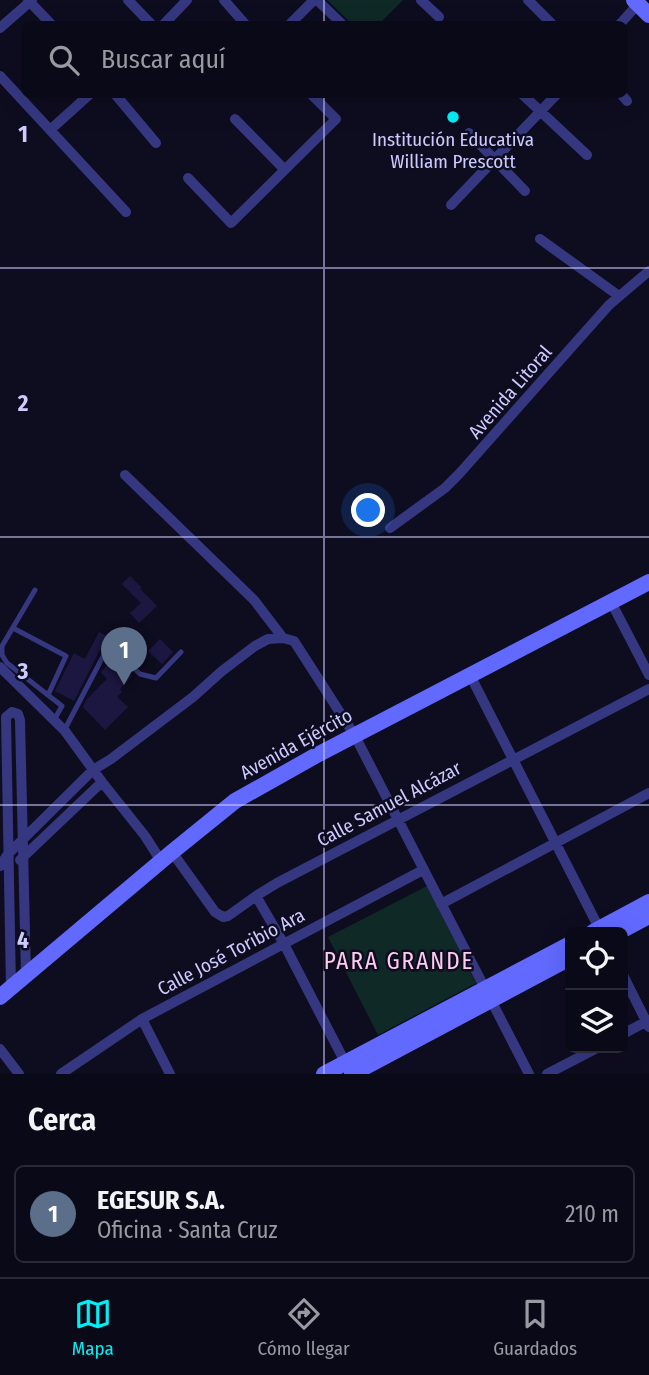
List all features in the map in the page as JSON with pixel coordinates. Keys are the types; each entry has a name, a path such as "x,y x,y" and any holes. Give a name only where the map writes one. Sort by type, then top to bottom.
{"main road":[{"name":"Avenida Ejército","path":"6,992 235,801 649,582"},
{"path":"605,927 649,902"},
{"path":"628,927 649,916"},
{"path":"324,1074 349,1070 488,995 565,947"},
{"path":"488,995 565,960"}],"street":[{"path":"128,0 148,21"},
{"path":"167,21 187,0"},
{"path":"223,0 242,21"},
{"path":"293,21 315,0 339,21"},
{"path":"421,0 439,17"},
{"path":"528,0 549,21"},
{"path":"0,28 30,1 48,21"},
{"path":"623,21 640,6"},
{"path":"0,76 126,212"},
{"path":"50,130 86,98"},
{"path":"118,98 156,142"},
{"path":"188,178 231,223 336,119 318,98"},
{"path":"526,98 587,155"},
{"path":"451,205 554,98"},
{"path":"236,119 284,169"},
{"path":"469,133 525,191"},
{"path":"540,239 619,296"},
{"name":"Avenida Litoral","path":"390,528 445,488 619,296 649,271"},
{"path":"125,475 254,600 283,638"},
{"path":"611,602 649,675"},
{"path":"8,855 93,770 193,697 255,646 268,639 283,638 294,641 355,736 529,1074"},
{"path":"0,667 65,731 145,836 167,856"},
{"path":"470,676 596,927"},
{"name":"Calle Samuel Alcázar","path":"167,856 219,915 228,916 256,896 649,689"},
{"path":"6,992 3,869 8,855 4,772 6,717 12,712 20,717 26,975"},
{"path":"4,772 22,772"},
{"path":"3,869 23,858 102,782"},
{"path":"441,904 649,793"},
{"name":"Calle José Toribio Ara","path":"61,1074 142,1019 423,870"},
{"path":"256,896 349,1070"},
{"path":"628,985 648,1023 628,1032"},
{"path":"142,1019 170,1074"},
{"path":"0,1049 19,1074"},
{"path":"547,1074 587,1053"}],"lane":[{"path":"36,590 2,646 2,655 7,663 62,706 54,720"},
{"path":"13,628 66,656 48,695"},
{"path":"65,731 109,645 140,674 156,678 181,652"}],"green space":[{"path":"327,0 403,0 382,21 349,21"},
{"path":"427,886 476,983 378,1035 328,937"}],"building":[{"path":"130,576 157,606 139,623 130,613 141,603 122,584"},
{"path":"99,632 107,636 74,701 55,691 74,653 85,659"},
{"path":"131,632 145,646 133,657 120,642"},
{"path":"160,639 173,652 162,664 148,651"},
{"path":"114,658 132,676 120,689 122,692 117,697 128,707 105,730 83,707 87,699 107,679 101,672"}],"place":[{"name":"Institución Educativa William Prescott","path":"453,117"},
{"name":"EGESUR S.A.","path":"124,685"}],"district":[{"name":"PARA GRANDE","path":"399,961"}]}
